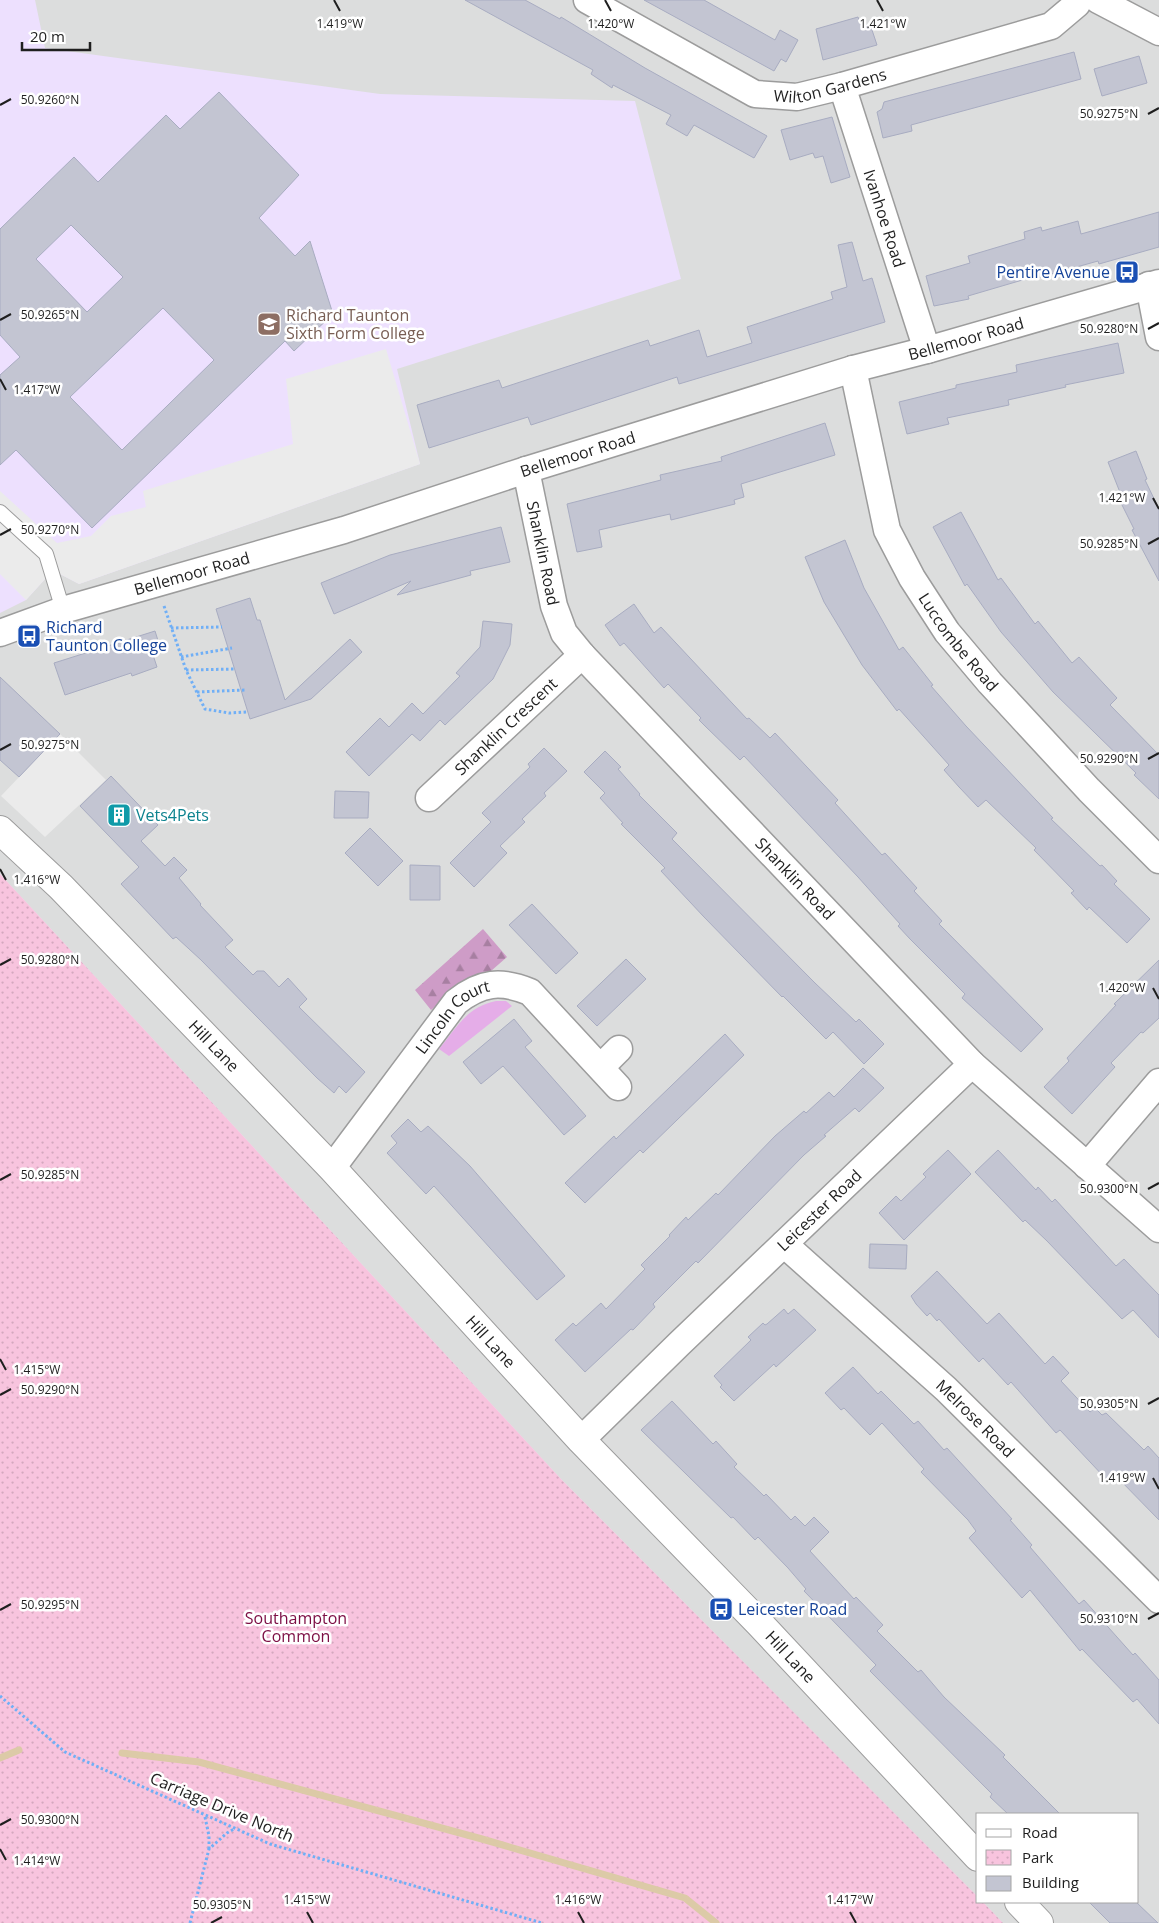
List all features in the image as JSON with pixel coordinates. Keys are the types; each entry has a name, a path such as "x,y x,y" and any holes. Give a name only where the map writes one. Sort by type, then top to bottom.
{"street":[{"name":"Wilton Gardens","path":"586,0 755,94 797,97 842,86 1050,26 1077,4 1079,0"},
{"path":"1098,0 1140,10 1159,32"},
{"name":"Ivanhoe Road","path":"842,86 927,350"},
{"path":"1154,284 1159,337"},
{"name":"Bellemoor Road","path":"0,633 63,610 344,530 526,470 852,369 927,350 1154,284"},
{"name":"Luccombe Road","path":"852,369 887,530 912,578 947,632 990,683 1089,790 1159,860"},
{"name":"Shanklin Road","path":"526,470 554,606 564,633 582,655 972,1064 1159,1229"},
{"name":"Shanklin Crescent","path":"429,798 582,655"},
{"name":"Hill Lane","path":"0,830 61,887 332,1168 581,1440 759,1623 976,1855"},
{"name":"Lincoln Court","path":"332,1168 456,1002 469,992 483,986 500,983 513,985 530,992 618,1087"},
{"path":"601,1067 619,1049"},
{"name":"Leicester Road","path":"581,1440 678,1344 972,1064"},
{"path":"1087,1166 1159,1082"},
{"name":"Melrose Road","path":"784,1244 946,1389 1159,1600"},
{"path":"1020,1903 1039,1923"}],"lane":[{"path":"0,512 46,554 63,610"}],"path":[{"path":"156,584 186,670 205,709 228,714 247,712"},
{"path":"172,628 222,626"},
{"path":"181,657 232,648"},
{"path":"186,670 236,669"},
{"path":"196,692 245,690"},
{"name":"Carriage Drive North","path":"0,1696 65,1752 205,1817 270,1844 542,1923"},
{"path":"190,1923 209,1849 210,1836 205,1817"},
{"path":"209,1849 227,1832 234,1829"}],"shaded area":[{"path":"0,0 1159,0 1159,1923 1003,1923 984,1903 1139,1903 1139,1813 976,1813 976,1895 561,1479 0,874"},
{"name":"Richard Taunton Sixth Form College","path":"0,0 35,0 45,48 380,94 635,101 681,279 397,369 420,464 79,584 60,574 46,578 26,600 0,613"},
{"path":"386,349 420,464 79,584 60,574 46,578 26,600 0,574 0,491 57,543 91,536 111,516 146,507 143,491 293,444 286,379"},
{"path":"60,734 106,780 45,837 1,796"},
{"path":"496,1001 506,1001 512,1006 449,1056 439,1049 470,1013 477,1008"}],"green space":[{"name":"Southampton Common","path":"0,874 561,1479 976,1895 976,1903 984,1903 1003,1923 0,1923"},
{"path":"483,929 507,957 491,971 463,984 431,1010 415,990"}],"building":[{"path":"465,0 525,0 560,19 561,17 645,68 767,136 754,158 694,125 687,136 666,124 671,115 613,85 612,88 591,74 593,70"},
{"path":"644,0 704,0 775,40 780,30 798,40 786,62 781,59 774,71"},
{"path":"858,17 861,26 870,24 877,45 823,60 816,29"},
{"path":"1074,52 1081,79 911,125 912,131 883,138 877,112 882,109 884,102"},
{"path":"1139,56 1147,83 1102,96 1094,69"},
{"path":"219,92 299,175 259,218 295,256 310,241 333,314 294,351 285,341 92,528 16,450 0,465 0,375 20,357 0,335 0,229 74,157 98,182 166,115 180,129","holes":["71,225 123,277 87,312 36,259","163,308 214,360 122,450 70,397"]},
{"path":"832,117 850,177 831,183 823,156 815,158 813,153 790,160 781,130"},
{"path":"1159,212 1159,247 1099,264 1098,261 1037,278 1036,276 968,296 969,299 934,306 926,276 970,263 968,256 1025,239 1024,232 1041,227 1042,231 1078,221 1081,234"},
{"path":"852,242 863,281 872,278 885,322 679,384 677,377 531,425 528,417 429,448 417,405 499,380 502,388 648,340 650,346 699,330 707,357 752,343 747,327 833,299 831,292 847,287 838,245"},
{"path":"1118,343 1124,373 1065,385 1066,387 1008,400 1009,405 947,418 949,424 907,434 899,402 956,388 956,385 1017,372 1016,365"},
{"path":"825,423 835,455 741,484 744,497 734,500 735,504 671,520 670,514 599,530 602,547 577,552 567,504 661,480 660,475 722,461 721,457"},
{"path":"1136,451 1147,479 1145,480 1159,509 1159,581 1132,530 1134,529 1120,501 1123,500 1108,462"},
{"path":"961,512 998,580 1001,578 1035,624 1038,621 1072,663 1079,657 1117,698 1110,705 1159,755 1159,799 1134,775 1136,773 1053,692 1001,632 967,584 965,586 933,527"},
{"path":"501,527 510,562 470,571 471,575 397,595 411,581 334,614 321,583 390,555"},
{"path":"845,540 864,588 899,650 903,647 933,685 931,686 966,726 1053,818 1051,819 1100,866 1102,865 1117,881 1114,884 1150,919 1127,943 1089,907 1087,910 1071,893 1074,891 1034,850 1036,848 986,800 978,807 944,770 949,765 899,709 897,711 862,665 824,602 805,557"},
{"path":"250,598 257,620 260,620 285,700 350,639 362,652 311,699 250,719 216,609"},
{"path":"634,604 654,633 661,627 747,719 749,718 770,738 775,733 838,800 835,803 882,855 885,853 917,888 914,891 942,921 939,924 1043,1029 1021,1052 962,998 965,994 910,939 898,926 900,924 858,877 744,756 740,760 699,720 701,718 668,684 664,688 624,643 620,646 605,625"},
{"path":"483,621 512,624 510,645 493,679 445,725 440,720 420,741 412,734 369,776 346,752 380,718 389,727 412,703 423,714 460,676 456,673 480,647"},
{"path":"155,631 161,650 152,652 157,667 132,676 131,673 65,695 54,663"},
{"path":"0,677 60,734 19,777 0,760"},
{"path":"544,748 567,771 544,793 546,796 522,819 525,822 500,846 507,853 474,887 450,863 491,822 482,813 530,767 528,764"},
{"path":"605,751 621,767 618,769 639,795 677,833 672,839 815,983 856,1022 859,1019 884,1044 864,1064 833,1032 826,1039 782,997 661,871 665,868 621,824 623,823 600,798 605,793 584,772"},
{"path":"111,776 158,825 141,841 165,866 174,857 187,870 179,878 200,905 233,940 225,947 253,975 257,971 264,971 279,987 288,978 307,999 299,1007 365,1072 346,1093 339,1086 334,1093 317,1078 201,960 176,937 173,939 121,884 139,867 80,806"},
{"path":"335,791 369,792 368,818 334,818"},
{"path":"370,828 403,861 378,886 345,853"},
{"path":"410,865 440,866 440,900 410,900"},
{"path":"532,904 578,953 556,974 509,925"},
{"path":"626,959 646,979 597,1026 577,1006"},
{"path":"1159,960 1159,1018 1143,1033 1141,1032 1111,1063 1115,1067 1072,1114 1044,1087 1069,1061 1067,1058 1116,1005 1114,1004"},
{"path":"514,1019 532,1041 525,1047 586,1116 564,1135 503,1066 481,1084 463,1062"},
{"path":"725,1034 744,1055 643,1153 640,1150 585,1203 565,1183 614,1136 616,1139"},
{"path":"863,1068 884,1088 859,1112 855,1108 824,1135 826,1136 804,1155 698,1263 696,1261 653,1304 655,1307 633,1330 631,1329 585,1372 555,1340 573,1323 576,1326 601,1303 606,1309 645,1269 641,1265 686,1217 688,1220 716,1193 718,1195 775,1136 804,1111 806,1113 829,1092 834,1097"},
{"path":"408,1119 421,1132 428,1126 470,1166 565,1276 537,1300 434,1186 426,1194 387,1153 397,1143 391,1136"},
{"path":"948,1150 971,1174 904,1240 879,1213 896,1196 901,1201 926,1177 923,1174"},
{"path":"998,1150 1036,1190 1038,1187 1052,1202 1055,1199 1116,1266 1124,1259 1159,1295 1159,1338 1133,1310 1122,1319 1047,1241 1025,1220 1023,1222 975,1172"},
{"path":"870,1244 907,1245 906,1269 869,1268"},
{"path":"937,1271 987,1324 999,1313 1045,1364 1053,1356 1069,1373 1061,1381 1090,1412 1095,1408 1102,1415 1106,1413 1144,1450 1148,1446 1159,1458 1159,1520 1115,1475 1112,1479 1109,1476 1106,1479 1060,1430 1056,1433 1011,1382 1008,1385 983,1358 979,1362 939,1319 937,1321 930,1313 927,1316 916,1304 911,1296"},
{"path":"784,1309 788,1314 794,1309 816,1330 776,1367 774,1364 734,1401 720,1387 722,1385 714,1376 751,1340 748,1337 763,1323 767,1324"},
{"path":"853,1367 878,1394 881,1391 914,1424 918,1421 944,1450 947,1448 1012,1519 1010,1520 1032,1545 1030,1547 1079,1604 1084,1600 1133,1655 1135,1653 1159,1680 1159,1724 1137,1699 1133,1702 1082,1649 1080,1651 1030,1590 1022,1598 969,1538 976,1531 968,1520 921,1472 924,1469 882,1423 870,1435 844,1408 841,1410 825,1393"},
{"path":"672,1401 713,1444 716,1441 737,1464 734,1467 764,1496 766,1494 791,1520 795,1516 805,1526 814,1517 829,1532 810,1551 854,1599 856,1597 883,1625 877,1631 918,1672 921,1670 944,1697 1005,1755 1003,1757 1059,1813 1007,1813 990,1797 992,1794 870,1671 876,1665 804,1591 806,1589 788,1568 758,1537 755,1540 733,1517 731,1518 641,1430"},
{"path":"1090,1903 1137,1903 1158,1923 1110,1923"}],"waterway":[{"path":"0,1758 19,1750"},
{"path":"122,1753 199,1762 482,1839 685,1898 716,1923"}],"place":[{"name":"Pentire Avenue","path":"1127,272"},
{"name":"Richard Taunton Sixth Form College","path":"269,324"},
{"name":"Richard Taunton College","path":"29,636"},
{"name":"Vets4Pets","path":"119,815"},
{"name":"Leicester Road","path":"721,1609"}]}
